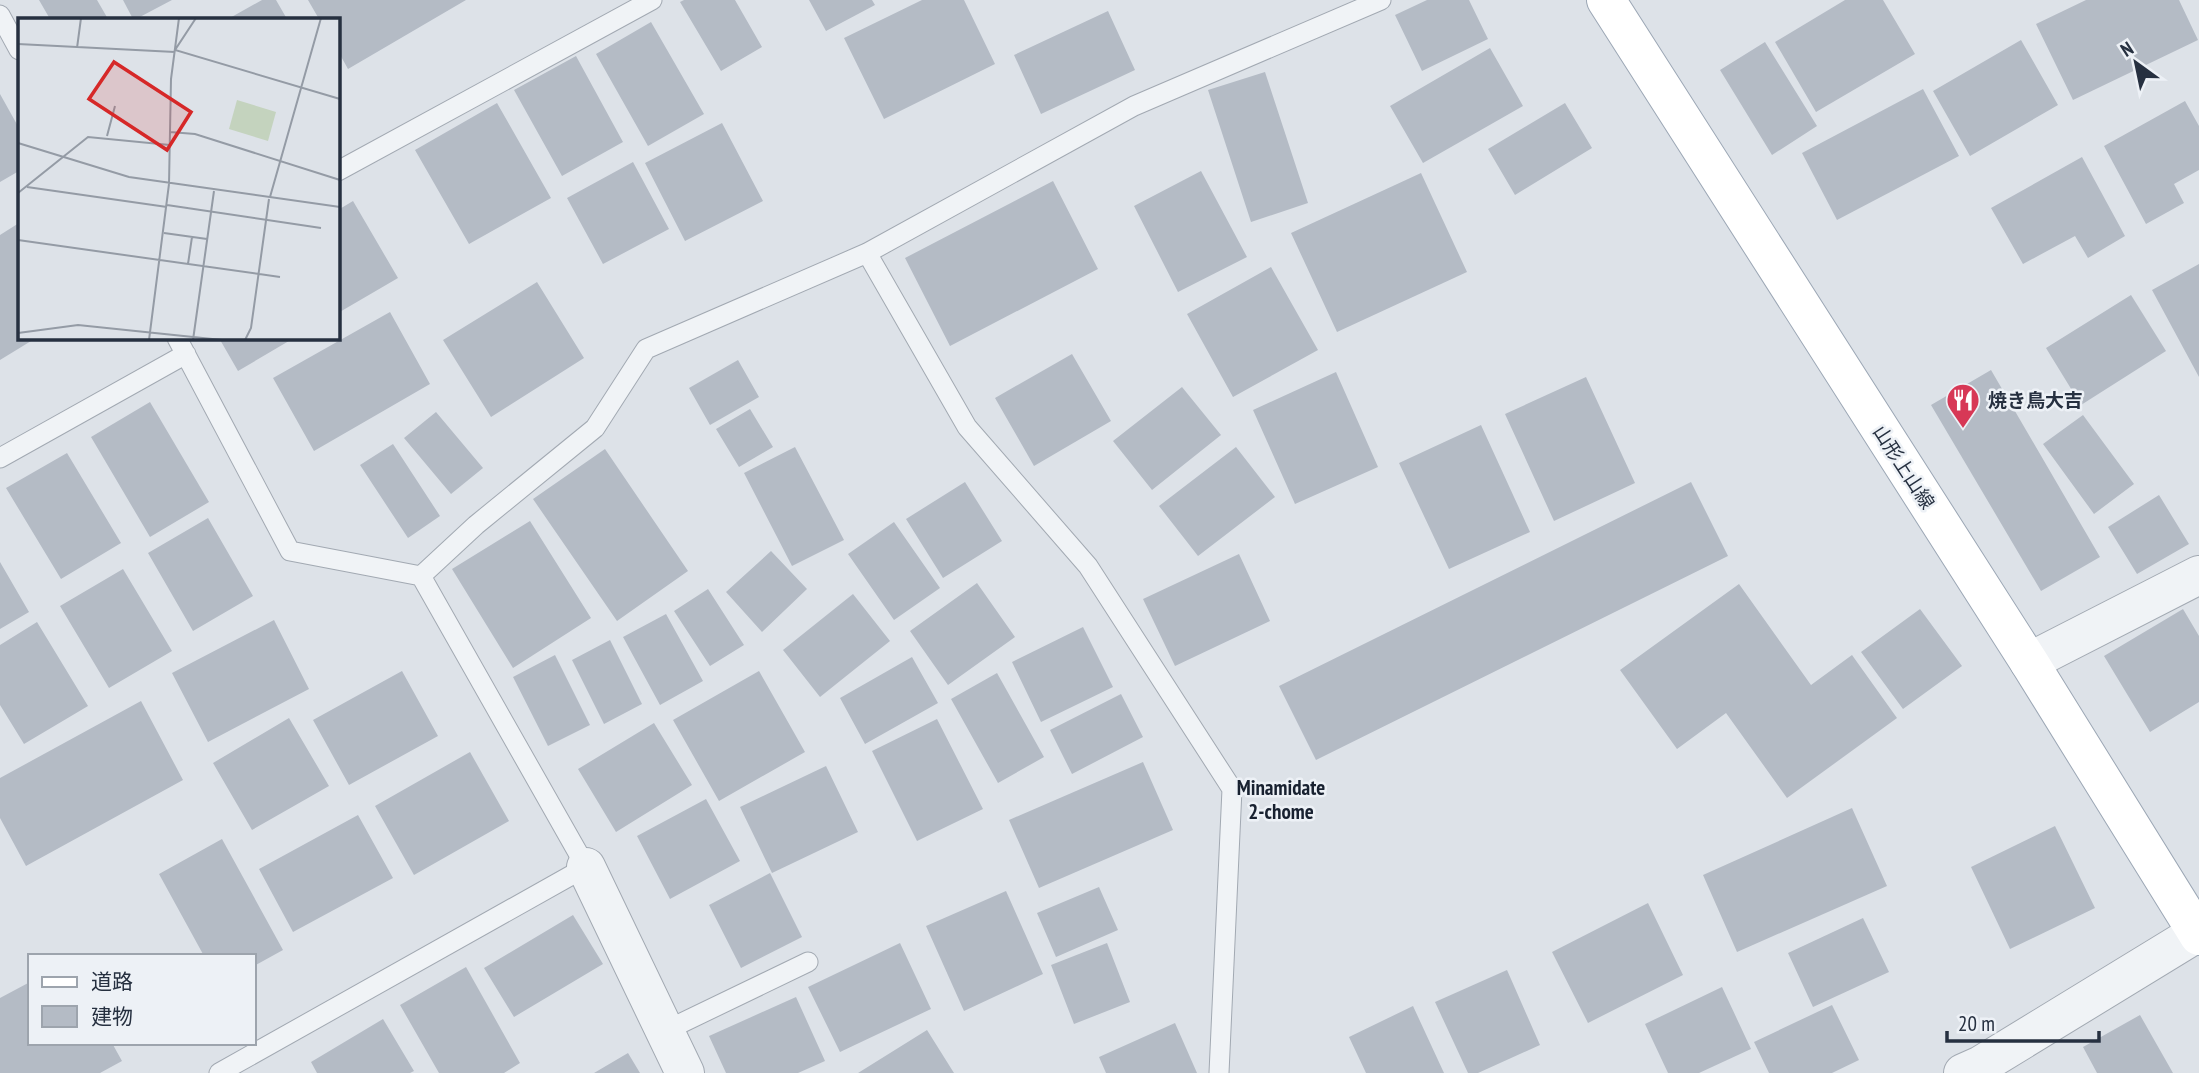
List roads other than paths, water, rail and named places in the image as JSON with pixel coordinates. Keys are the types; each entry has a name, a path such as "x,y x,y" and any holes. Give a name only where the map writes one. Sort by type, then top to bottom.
{"main road":[{"name":"山形上山線","path":"1606,0 2029,662 2198,935"}],"street":[{"path":"2029,662 2199,575"},
{"path":"586,867 685,1073"},
{"path":"1963,1073 1981,1065 2198,935"}],"lane":[{"path":"340,170 652,0"},
{"path":"421,576 476,525 595,428 646,349 867,253 1134,106 1381,0"},
{"path":"0,15 18,48"},
{"path":"867,253 967,428 1088,566 1232,789 1219,1073"},
{"path":"0,458 181,346 290,551 421,576 586,867 219,1073"},
{"path":"665,1031 808,962"}],"place":[{"name":"焼き鳥大吉","path":"1963,430"}],"district":[{"name":"Minamidate 2-chome","path":"1281,799"}]}
